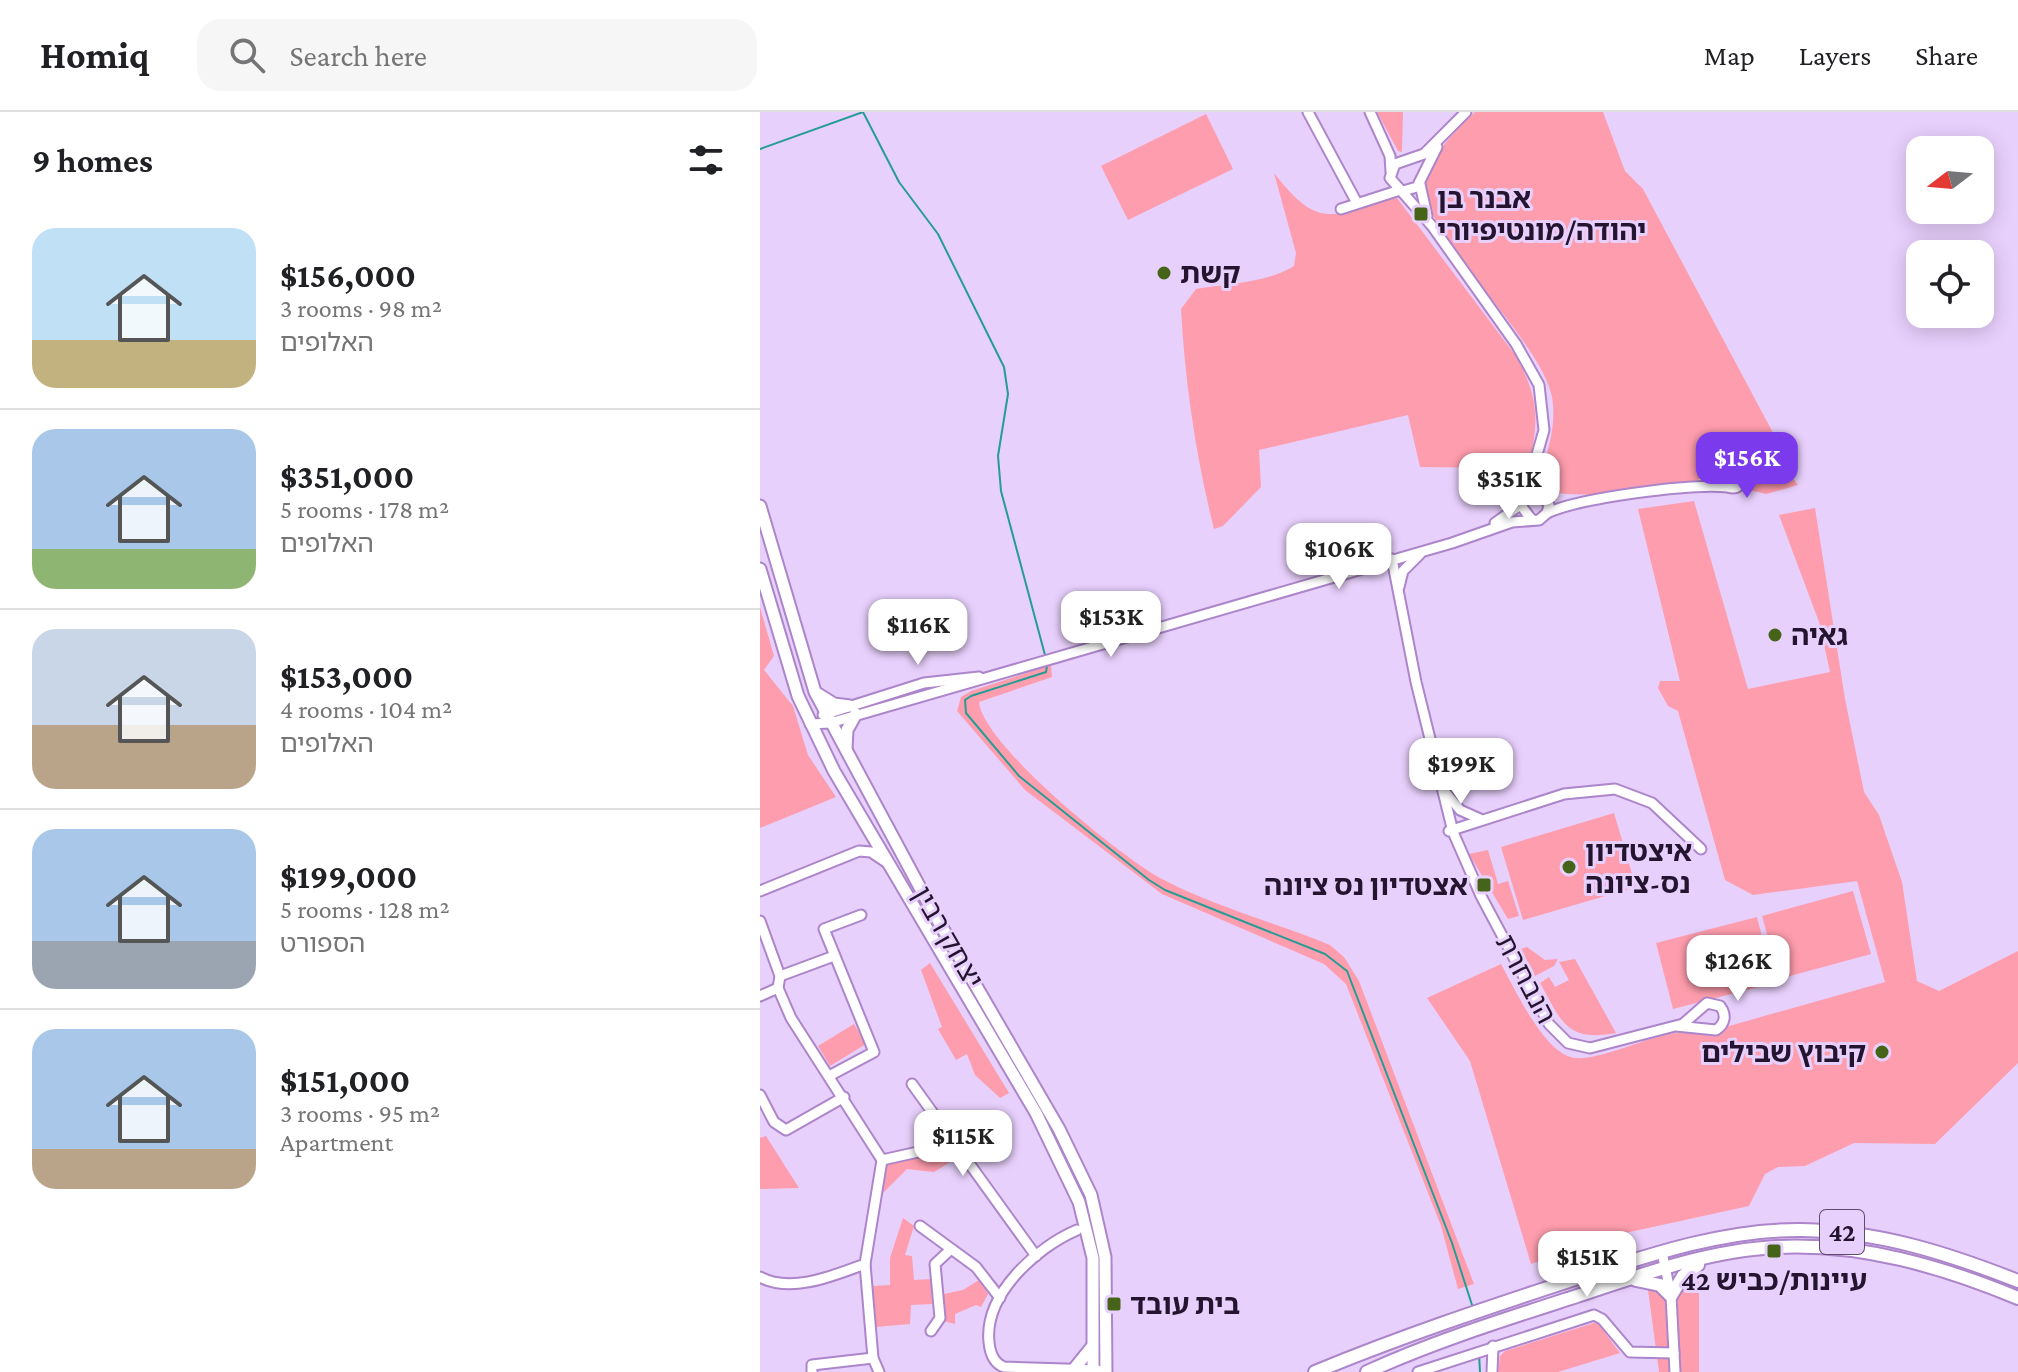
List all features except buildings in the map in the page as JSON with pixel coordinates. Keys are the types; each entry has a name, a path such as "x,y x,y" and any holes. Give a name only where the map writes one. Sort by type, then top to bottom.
{"highway":[{"name":"42","path":"1315,1372 1451,1319 1662,1252 1771,1231 1848,1233 1927,1248 2018,1281"},
{"name":"42","path":"1367,1372 1450,1337 1613,1284 1667,1268 1775,1247 1869,1252 1948,1271 2018,1298"},
{"path":"1613,1284 1653,1282 1671,1296 1683,1276 1711,1258"}],"main road":[{"name":"יצחק רבין","path":"760,506 815,692 847,758 1059,1129 1091,1195 1105,1257 1100,1371"},
{"name":"יצחק רבין","path":"760,569 786,660 810,724 889,865 1036,1113 1079,1202 1093,1258 1094,1344 1100,1371"},
{"path":"815,692 834,704 853,710 845,739 847,758"},
{"path":"1074,1369 1083,1362 1094,1344"}],"street":[{"path":"1308,112 1357,203"},
{"path":"1370,112 1390,156 1390,175 1432,226 1534,372 1545,418 1524,501 1523,511 1532,520"},
{"path":"1371,198 1395,164 1424,154 1466,112"},
{"path":"1376,123 1407,160 1418,164 1420,196 1432,226"},
{"path":"1341,209 1401,190 1413,190 1445,134"},
{"path":"1534,469 1547,513"},
{"path":"810,724 853,710 995,677 1423,552 1512,522 1542,519 1547,513 1583,502 1699,487 1739,486 1741,478 1736,471 1699,487"},
{"path":"1725,474 1728,487"},
{"path":"1475,535 1533,494 1583,502"},
{"path":"1398,590 1403,571 1423,552"},
{"name":"הנבחרת","path":"1392,559 1455,854 1481,896"},
{"name":"הנבחרת","path":"1434,754 1437,791 1450,830 1481,896 1544,1014 1561,1039 1584,1048 1676,1026 1698,1012"},
{"path":"1442,787 1460,810 1480,819"},
{"path":"1450,830 1468,827 1564,794 1615,789 1652,803 1701,849"},
{"path":"1450,830 1492,817"},
{"path":"1459,849 1468,827"},
{"path":"760,891 862,851 877,855 889,865"},
{"path":"829,1076 874,1052 824,929 861,915"},
{"path":"760,921 780,976 778,988 791,1018 882,1160 865,1264 873,1358 879,1372"},
{"path":"780,976 834,956"},
{"path":"760,996 778,988"},
{"path":"1712,1003 1723,1010 1725,1019 1720,1027 1707,1030 1700,1025 1698,1012 1703,1005 1712,1003"},
{"name":"הנבחרת","path":"1676,1026 1707,1030"},
{"path":"912,1084 1036,1256"},
{"path":"760,1095 774,1122 786,1130 844,1097"},
{"path":"882,1160 918,1152 961,1148"},
{"path":"920,1226 976,1267 1000,1298"},
{"path":"1077,1230 1036,1256 1000,1298 991,1317 988,1337 990,1352 998,1368 1100,1371"},
{"path":"931,1331 940,1318 935,1264 950,1250"},
{"path":"1662,1252 1671,1296 1675,1372"},
{"path":"760,1277 777,1282 805,1281 865,1264"},
{"path":"1418,1372 1483,1348 1594,1315 1602,1319 1630,1352 1674,1353"},
{"path":"1483,1348 1492,1372"},
{"path":"812,1372 812,1365 873,1358"}],"shaded area":[{"path":"1377,112 1403,112 1402,152 1398,151"},
{"path":"1475,112 1603,112 1625,171 1643,189 1779,444 1786,469 1798,485 1766,494 1745,489 1748,476 1736,466 1695,480 1639,491 1584,495 1552,492 1541,475 1553,417 1552,397 1543,373 1526,345 1458,255 1428,203 1426,182 1433,162 1452,135"},
{"path":"1206,114 1233,169 1128,220 1101,166"},
{"path":"1274,173 1303,204 1328,214 1397,198 1516,356 1524,372 1534,400 1535,414 1526,474 1500,468 1420,467 1408,415 1259,450 1261,487 1223,526 1214,529 1192,420 1181,309 1196,289 1259,279 1294,266 1296,253"},
{"path":"1694,501 1748,689 1830,672 1819,622 1779,515 1815,508 1845,699 1864,792 1879,815 1902,882 1917,981 1939,991 2018,951 2018,1063 1935,1144 1854,1143 1805,1166 1778,1167 1765,1174 1749,1206 1616,1235 1531,1264 1470,1061 1427,998 1501,964 1542,1034 1564,1054 1584,1058 1673,1033 1720,1031 1885,982 1857,881 1753,895 1725,880 1678,711 1668,706 1658,688 1660,681 1680,681 1638,509"},
{"path":"760,607 774,656 764,670 793,706 808,755 836,797 760,828"},
{"path":"1051,665 1052,677 979,702 986,721 1027,771 1086,824 1141,866 1200,896 1330,945 1344,957 1359,981 1474,1284 1458,1289 1441,1226 1346,984 1324,964 1162,894 1025,790 957,711 961,697 971,691"},
{"name":"איצטדיון נס-ציונה","path":"1614,813 1636,887 1523,920 1501,847"},
{"path":"1488,850 1498,884 1508,881 1519,916 1508,919 1469,854"},
{"path":"1853,891 1871,954 1779,979 1762,916"},
{"path":"1757,917 1774,983 1673,1009 1656,943"},
{"path":"1527,947 1545,960 1558,959 1554,966 1535,976 1521,949"},
{"path":"1575,959 1616,1033 1586,1034 1568,1026 1540,983 1549,977 1555,987 1569,980 1559,962"},
{"path":"930,963 1009,1093 1000,1098 975,1075 967,1054 956,1060 938,1029 942,1027 921,970"},
{"path":"854,1024 866,1044 830,1066 818,1046"},
{"path":"766,1136 799,1188 760,1189 760,1138"},
{"path":"952,1151 960,1156 934,1172 907,1169 881,1195 887,1163"},
{"path":"903,1218 914,1226 905,1255 912,1256 914,1280 931,1279 932,1304 911,1305 910,1324 876,1327 872,1286 890,1285 890,1258"},
{"path":"1689,1278 1699,1280 1699,1372 1680,1372 1675,1302"},
{"path":"979,1280 988,1294 981,1307 976,1305 955,1314 955,1324 943,1321 944,1294 963,1290"},
{"path":"1648,1290 1656,1290 1667,1300 1671,1372 1659,1372"},
{"path":"1597,1322 1620,1353 1558,1372 1498,1372 1500,1356 1505,1351"}],"waterway":[{"path":"760,149 863,112 899,182 938,234 1004,367 1008,394 998,456 1001,491 1045,655"},
{"path":"1047,666 1046,672 971,696 965,700 966,713 1019,776 1149,880 1165,890 1325,954 1347,971 1452,1243 1473,1308"},
{"path":"1479,1354 1480,1372"}],"place":[{"name":"אבנר בן יהודה/מונטיפיורי","path":"1421,214"},
{"name":"קשת","path":"1164,273"},
{"name":"גאיה","path":"1775,635"},
{"name":"איצטדיון נס-ציונה","path":"1569,867"},
{"name":"אצטדיון נס ציונה","path":"1484,885"},
{"name":"קיבוץ שבילים","path":"1882,1052"},
{"name":"עיינות/כביש 42","path":"1774,1251"},
{"name":"בית עובד","path":"1114,1304"}]}
